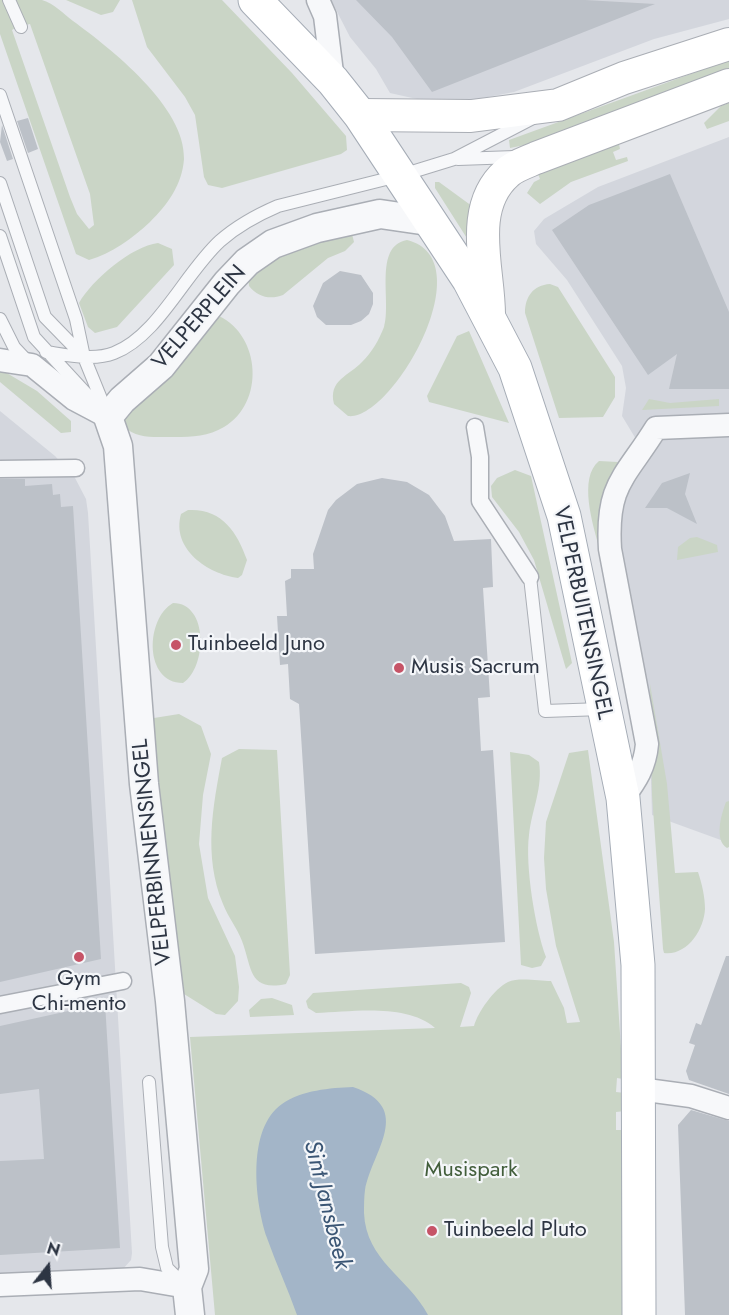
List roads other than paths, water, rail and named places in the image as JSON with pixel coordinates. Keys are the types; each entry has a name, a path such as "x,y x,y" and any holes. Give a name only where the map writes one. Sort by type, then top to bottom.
{"main road":[{"path":"255,0 333,81 360,115 402,175 428,221 469,280 489,317"},
{"path":"360,115 471,116 558,105 624,78 729,44"},
{"path":"489,317 482,237 487,208 495,188 507,172 544,155 729,85"},
{"name":"VELPERBUITENSINGEL","path":"489,317 515,368 564,516 623,798 638,965 639,1315"}],"street":[{"path":"318,0 325,16 333,81"},
{"name":"VELPERPLEIN","path":"108,417 122,400 161,366 227,283 247,262 273,244 317,228 380,214 428,221"},
{"path":"0,360 39,359 74,399 108,417"},
{"name":"VELPERBINNENSINGEL","path":"108,417 118,446 144,784 170,1001 194,1269 187,1287 190,1315"},
{"name":"VELPERBUITENSINGEL","path":"623,798 639,776 645,761 647,744 613,571 609,517 621,477 656,428 729,425"},
{"path":"475,427 480,457 480,501 530,577"},
{"path":"0,468 76,468"},
{"path":"0,1005 123,981"},
{"path":"639,1089 691,1096 729,1108"},
{"path":"0,1285 140,1279 187,1287"}],"lane":[{"path":"9,0 21,27"},
{"path":"0,95 76,319 84,357 108,417"},
{"path":"454,159 558,105"},
{"path":"454,159 544,155"},
{"name":"VELPERPLEIN","path":"39,359 113,354 136,340 209,253 244,223 278,206 402,175 454,159"},
{"path":"0,183 45,317 84,357"},
{"path":"0,236 34,337 39,359"},
{"path":"0,319 14,347 39,359"},
{"path":"530,577 545,711 604,709"},
{"path":"149,1082 162,1247 167,1268 187,1287"}],"water":[{"name":"Sint Jansbeek","path":"353,1087 372,1096 382,1106 386,1119 381,1146 365,1190 364,1213 367,1230 380,1256 420,1302 428,1315 297,1315 267,1238 259,1206 256,1167 263,1131 271,1116 282,1104 298,1096 326,1089"}],"place":[{"name":"Tuinbeeld Juno","path":"176,645"},
{"name":"Musis Sacrum","path":"399,668"},
{"name":"Gym Chi-mento","path":"79,957"},
{"name":"Tuinbeeld Pluto","path":"432,1231"}],"park label":[{"name":"Musispark","path":"471,1171"}]}
